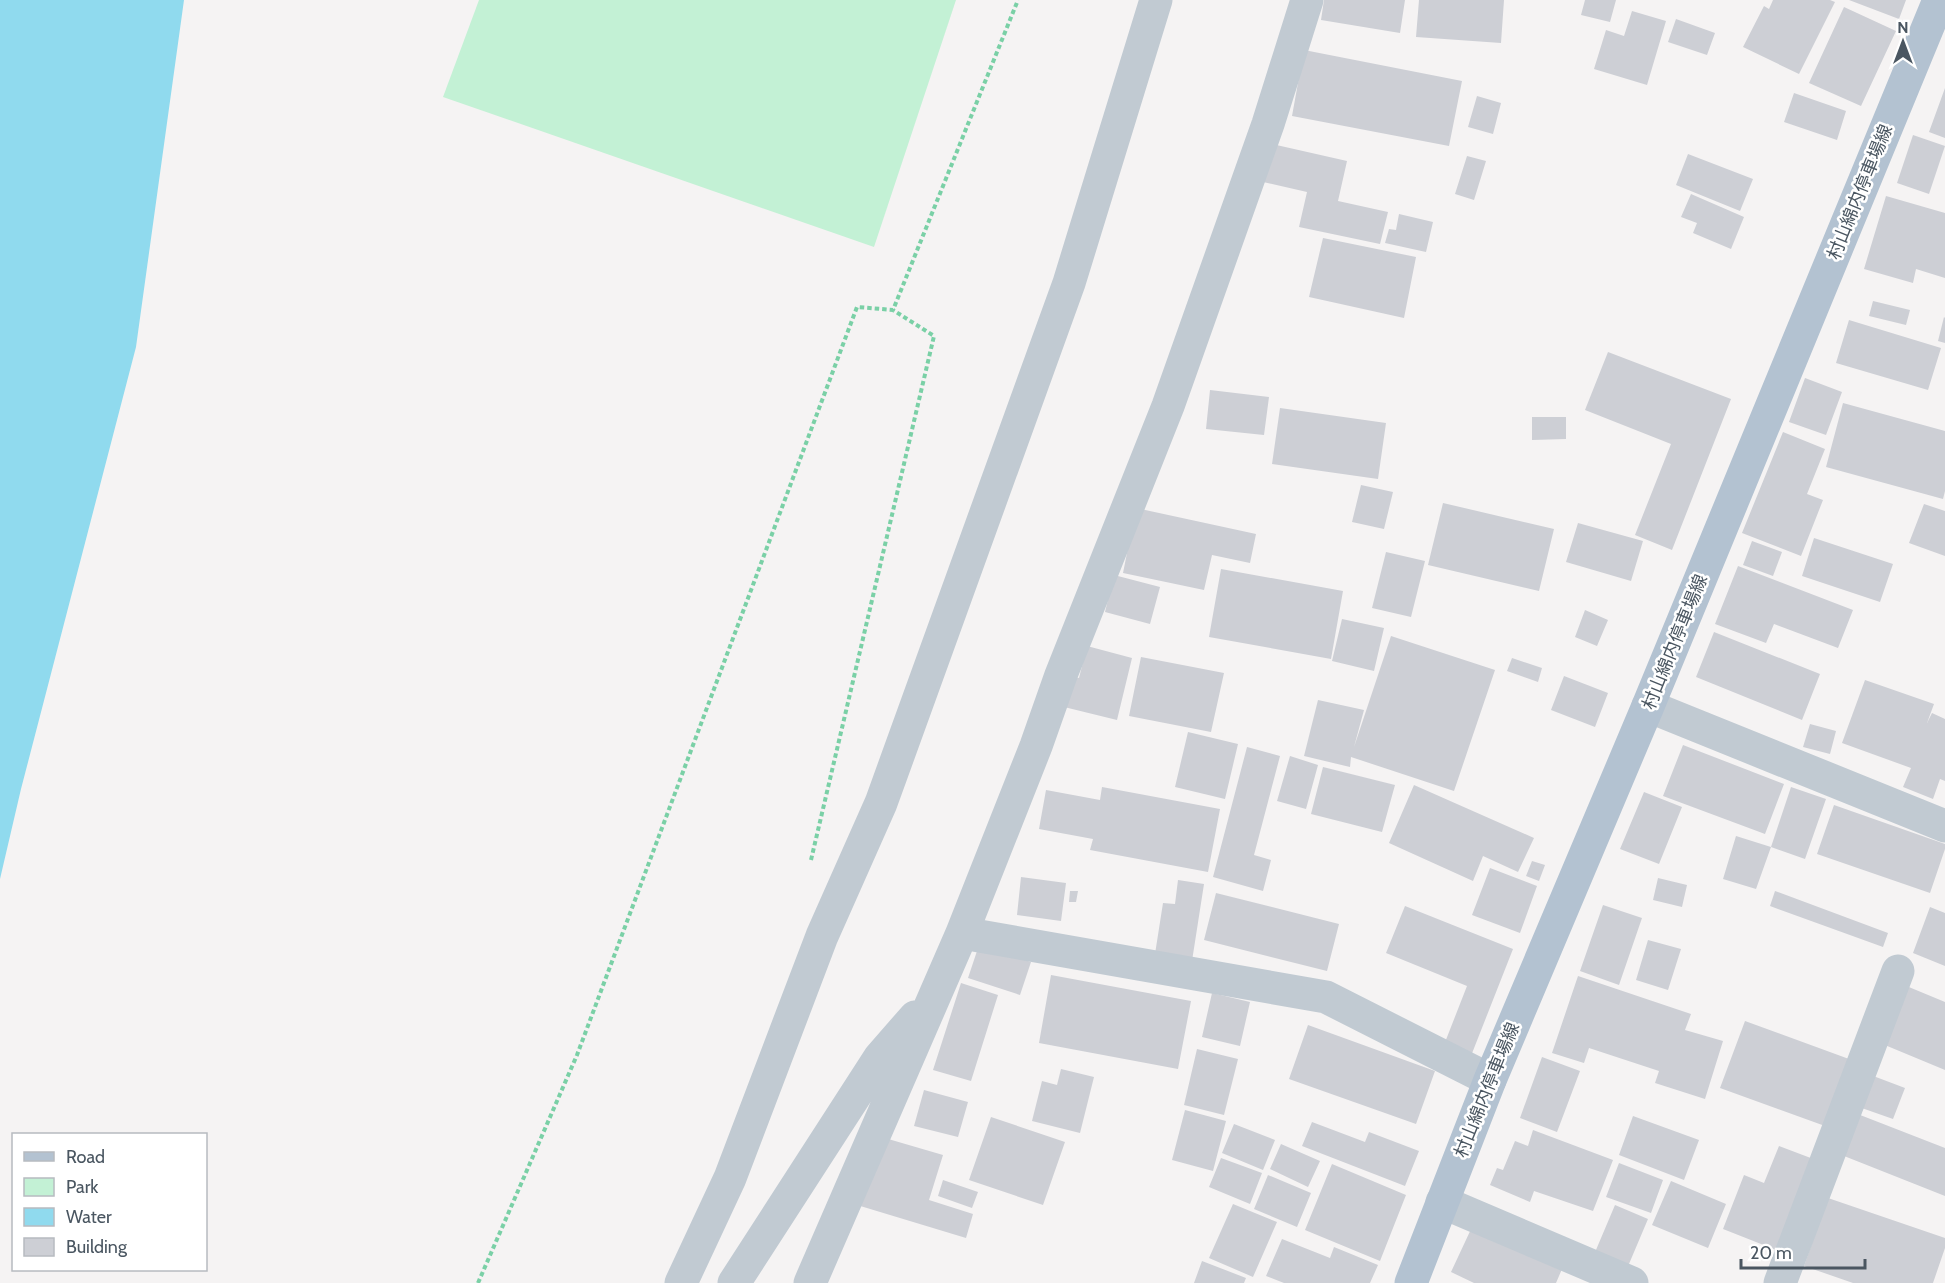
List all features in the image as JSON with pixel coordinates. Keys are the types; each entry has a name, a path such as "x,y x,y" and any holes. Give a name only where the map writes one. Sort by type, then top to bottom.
{"main road":[{"name":"村山綿内停車場線","path":"1411,1283 1490,1080 1648,706 1939,0"}],"street":[{"path":"681,1283 730,1178 822,936 881,803 1069,283 1156,0"},
{"path":"810,1283 962,933 1168,406 1268,124 1307,0"},
{"path":"1648,706 1945,826"},
{"path":"962,933 1326,997 1490,1080"},
{"path":"1780,1283 1898,971"},
{"path":"734,1283 880,1057 937,992"},
{"path":"1442,1202 1632,1283"}],"path":[{"path":"892,310 1018,0"},
{"path":"478,1283 581,1044 857,308 892,310 934,336 810,863"}],"green space":[{"path":"479,0 956,0 874,247 443,97"}],"water":[{"path":"0,0 184,0 136,347 21,789 0,879"}],"building":[{"path":"1324,0 1405,0 1400,33 1321,20"},
{"path":"1419,0 1504,0 1501,43 1416,37"},
{"path":"1585,0 1616,0 1610,22 1581,15"},
{"path":"1773,0 1830,0 1835,2 1799,74 1743,47 1764,6 1769,9"},
{"path":"1849,0 1906,0 1899,19"},
{"path":"1844,7 1896,31 1861,106 1809,83"},
{"path":"1632,11 1666,21 1647,85 1594,69 1606,30 1624,36"},
{"path":"1676,19 1715,33 1707,55 1668,42"},
{"path":"1304,50 1462,81 1449,146 1292,116"},
{"path":"1945,88 1945,138 1929,132"},
{"path":"1794,93 1846,111 1837,140 1784,122"},
{"path":"1477,96 1501,103 1493,134 1468,127"},
{"path":"1913,135 1945,146 1929,194 1897,183"},
{"path":"1272,144 1347,161 1338,201 1388,212 1380,244 1299,227 1307,192 1263,182"},
{"path":"1688,154 1753,179 1740,211 1676,185"},
{"path":"1467,156 1486,161 1474,200 1455,194"},
{"path":"1691,194 1744,217 1731,249 1693,233 1697,223 1681,217"},
{"path":"1886,196 1945,213 1945,278 1916,269 1913,283 1864,269"},
{"path":"1399,214 1433,222 1426,252 1385,243 1389,229 1396,230"},
{"path":"1323,238 1416,257 1404,318 1309,297"},
{"path":"1873,301 1910,310 1906,325 1869,316"},
{"path":"1945,318 1945,343 1938,341"},
{"path":"1849,320 1941,348 1928,390 1836,363"},
{"path":"1608,352 1731,399 1672,550 1635,535 1671,444 1585,410"},
{"path":"1805,378 1842,392 1826,435 1789,422"},
{"path":"1210,390 1269,397 1264,435 1206,429"},
{"path":"1843,403 1945,431 1943,499 1826,467"},
{"path":"1280,408 1386,423 1378,479 1272,464"},
{"path":"1532,417 1566,417 1566,439 1532,440"},
{"path":"1783,432 1825,449 1807,494 1823,500 1801,556 1742,533"},
{"path":"1361,485 1393,492 1384,529 1352,522"},
{"path":"1443,503 1554,529 1539,591 1428,565"},
{"path":"1924,504 1945,511 1945,556 1909,543"},
{"path":"1136,508 1256,534 1250,563 1212,555 1204,590 1123,573"},
{"path":"1578,523 1643,541 1631,581 1566,562"},
{"path":"1814,538 1893,564 1880,602 1802,576"},
{"path":"1752,541 1782,552 1773,576 1743,565"},
{"path":"1386,552 1425,561 1411,617 1372,608"},
{"path":"1738,566 1853,610 1838,648 1774,624 1766,643 1715,624"},
{"path":"1221,569 1343,591 1331,659 1209,637"},
{"path":"1114,575 1160,587 1150,624 1105,612"},
{"path":"1585,610 1608,620 1597,646 1575,637"},
{"path":"1342,619 1384,628 1374,671 1332,661"},
{"path":"1714,632 1820,674 1802,720 1696,677"},
{"path":"1391,636 1495,670 1454,791 1351,757 1350,767 1304,756 1318,700 1364,710 1354,747"},
{"path":"1087,646 1132,658 1117,720 1060,706 1068,675 1079,678"},
{"path":"1141,657 1224,673 1211,732 1129,716"},
{"path":"1512,658 1542,668 1538,682 1507,671"},
{"path":"1564,676 1608,693 1595,727 1551,710"},
{"path":"1865,680 1934,704 1927,723 1932,713 1945,719 1945,781 1940,779 1933,799 1903,787 1911,768 1842,743"},
{"path":"1810,724 1836,731 1830,754 1803,747"},
{"path":"1188,732 1238,744 1225,799 1175,787"},
{"path":"1683,745 1784,784 1765,834 1663,796"},
{"path":"1247,747 1280,756 1254,855 1271,860 1263,891 1213,877"},
{"path":"1290,756 1318,765 1306,809 1277,801"},
{"path":"1323,767 1395,785 1382,832 1311,814"},
{"path":"1414,785 1534,838 1518,872 1483,856 1473,881 1389,843"},
{"path":"1102,787 1220,809 1208,872 1090,850 1093,839 1039,829 1046,790 1100,800"},
{"path":"1791,787 1826,799 1805,859 1771,847"},
{"path":"1644,792 1682,807 1659,864 1620,849"},
{"path":"1834,805 1945,844 1930,893 1817,854"},
{"path":"1736,836 1771,847 1756,889 1723,879"},
{"path":"1532,861 1545,865 1539,881 1526,876"},
{"path":"1490,868 1537,886 1520,933 1472,915"},
{"path":"1021,877 1066,883 1061,921 1017,915"},
{"path":"1658,878 1687,885 1682,907 1653,900"},
{"path":"1178,880 1204,884 1192,961 1155,954 1163,903 1175,904"},
{"path":"1070,891 1078,891 1076,902 1069,902"},
{"path":"1775,891 1888,933 1883,947 1770,906"},
{"path":"1216,893 1339,924 1327,971 1204,940"},
{"path":"1603,905 1642,918 1619,985 1580,971"},
{"path":"1405,906 1513,949 1469,1061 1442,1050 1467,986 1386,953"},
{"path":"1930,907 1945,913 1945,966 1913,953"},
{"path":"1648,940 1681,949 1668,990 1636,980"},
{"path":"979,945 1031,962 1020,995 968,978"},
{"path":"1051,975 1191,1001 1178,1069 1039,1043"},
{"path":"1578,976 1691,1014 1685,1030 1723,1041 1705,1099 1655,1083 1659,1071 1589,1048 1584,1063 1552,1053"},
{"path":"961,983 998,995 971,1081 933,1070"},
{"path":"1904,985 1945,1002 1945,1070 1880,1043"},
{"path":"1212,993 1250,1002 1240,1046 1202,1037"},
{"path":"1745,1021 1849,1059 1825,1126 1720,1088"},
{"path":"1308,1025 1435,1071 1416,1124 1289,1079"},
{"path":"1197,1049 1238,1059 1224,1115 1184,1105"},
{"path":"1542,1057 1580,1071 1557,1132 1520,1118"},
{"path":"1061,1069 1094,1077 1080,1133 1032,1121 1042,1081 1057,1085"},
{"path":"1868,1074 1905,1088 1893,1119 1856,1106"},
{"path":"924,1090 968,1102 958,1137 914,1126"},
{"path":"1185,1110 1226,1121 1213,1171 1172,1160"},
{"path":"1855,1113 1945,1148 1945,1196 1839,1154"},
{"path":"1633,1116 1699,1140 1684,1180 1619,1155"},
{"path":"991,1117 1065,1142 1043,1205 969,1180"},
{"path":"1312,1122 1365,1142 1369,1132 1419,1151 1405,1186 1302,1146"},
{"path":"1234,1124 1275,1140 1263,1170 1222,1153"},
{"path":"1533,1130 1613,1160 1593,1211 1534,1191 1530,1202 1490,1185 1497,1168 1503,1170 1515,1141 1528,1146"},
{"path":"878,1136 943,1155 929,1200 973,1214 966,1238 857,1205"},
{"path":"1281,1144 1320,1161 1308,1187 1270,1169"},
{"path":"1779,1146 1816,1160 1781,1252 1723,1229 1744,1175 1764,1183"},
{"path":"1221,1158 1262,1173 1250,1204 1209,1187"},
{"path":"1619,1163 1663,1180 1651,1213 1606,1197"},
{"path":"1332,1164 1406,1195 1380,1261 1305,1230"},
{"path":"1268,1175 1311,1193 1297,1227 1254,1209"},
{"path":"943,1180 978,1192 972,1208 938,1196"},
{"path":"1671,1181 1726,1204 1708,1248 1652,1225"},
{"path":"1828,1198 1945,1238 1945,1248 1933,1283 1853,1283 1804,1266"},
{"path":"1233,1204 1277,1222 1253,1277 1209,1258"},
{"path":"1615,1205 1648,1219 1626,1271 1593,1257"},
{"path":"1472,1227 1562,1269 1556,1283 1474,1283 1451,1272"},
{"path":"1282,1239 1330,1258 1334,1247 1378,1265 1370,1283 1284,1283 1266,1276"},
{"path":"1202,1261 1246,1278 1244,1283 1194,1283"}]}
